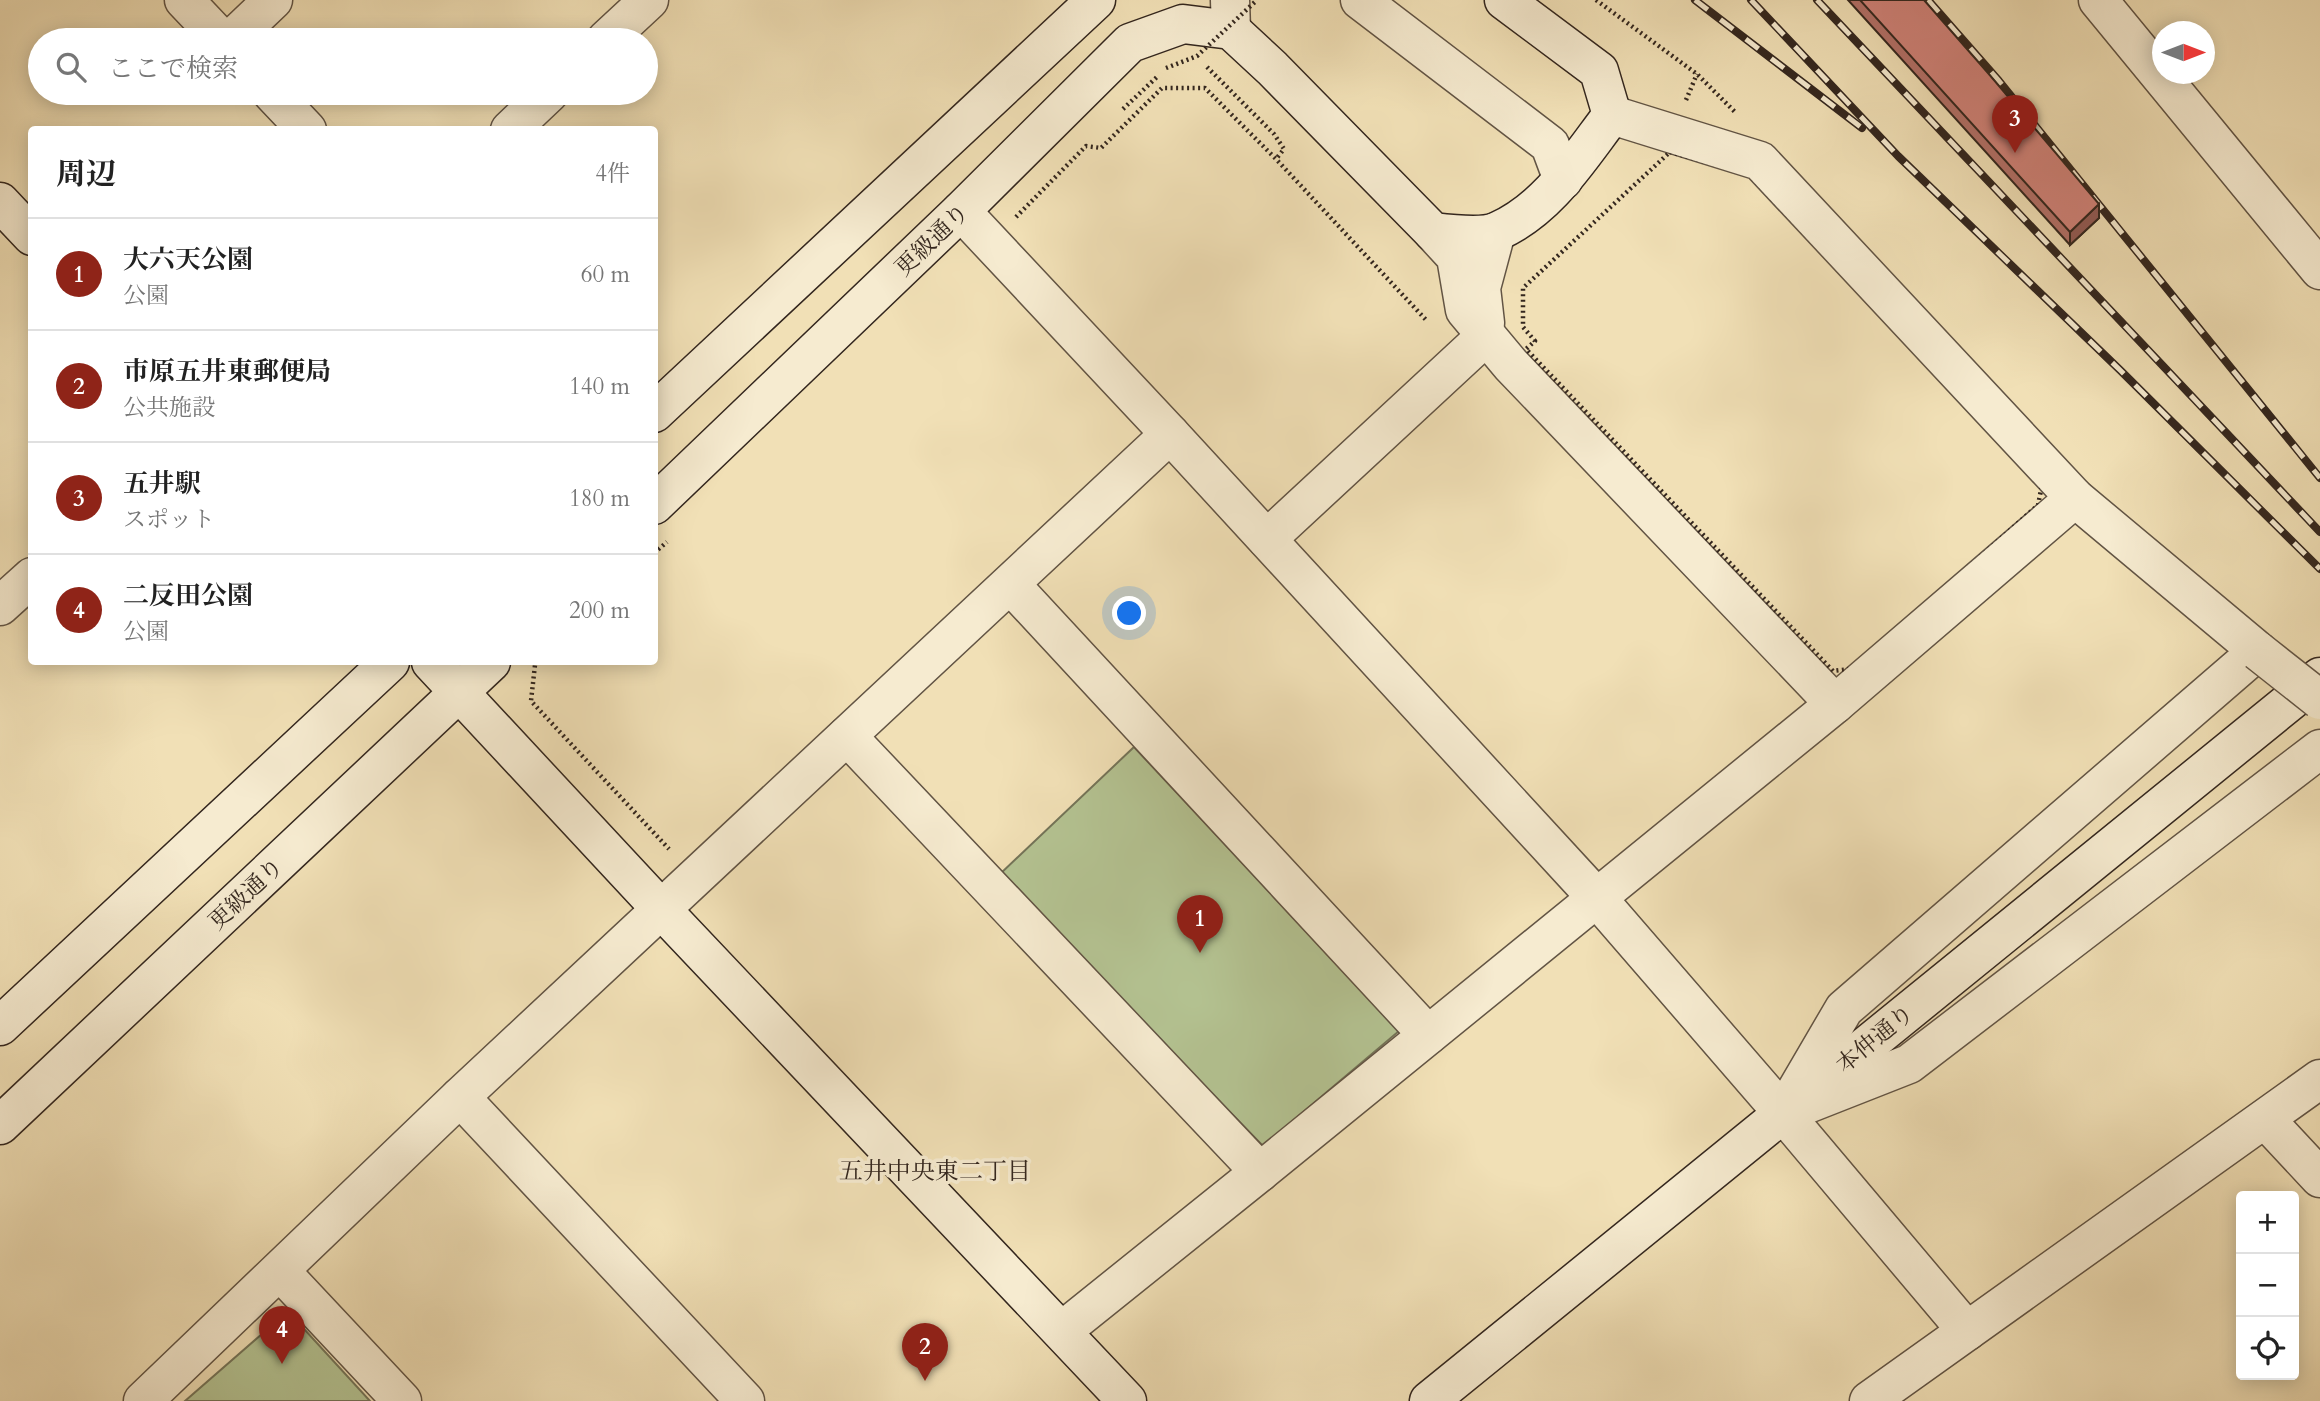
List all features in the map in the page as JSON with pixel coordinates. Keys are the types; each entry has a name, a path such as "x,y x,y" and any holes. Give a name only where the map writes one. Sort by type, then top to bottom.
{"street":[{"path":"184,0 211,28"},
{"path":"244,28 273,0"},
{"path":"619,28 649,0"},
{"path":"658,409 1096,0"},
{"path":"1360,0 1550,145 1563,180"},
{"path":"1504,0 1599,71 1612,115"},
{"path":"2098,0 2320,270"},
{"path":"1230,15 1272,68 1456,257 1465,310 1511,365 1834,687"},
{"name":"更級通り","path":"658,501 961,211 1130,43 1183,24 1230,15"},
{"path":"283,105 303,126"},
{"path":"514,126 536,105"},
{"path":"1433,232 1496,232 1540,203 1563,180 1612,115"},
{"path":"1612,115 1760,161 2075,498 2320,700"},
{"path":"0,202 28,232"},
{"path":"961,211 1596,897 1783,1113 1966,1331"},
{"path":"1486,335 1481,288 1496,232"},
{"path":"1267,539 1486,335"},
{"path":"143,1401 460,1097 1170,434"},
{"path":"1062,1331 1596,897 1834,687 2075,498"},
{"path":"1,603 28,580"},
{"path":"1011,585 1428,1035"},
{"path":"1783,1113 1844,1009 2258,650"},
{"path":"0,1026 387,665"},
{"path":"434,665 1127,1401"},
{"name":"更級通り","path":"0,1125 488,665"},
{"name":"本仲通り","path":"1429,1401 2320,677"},
{"path":"847,736 1260,1172"},
{"path":"1783,1113 1909,1065 2320,749"},
{"path":"1869,1401 2320,1079"},
{"path":"460,1097 744,1401"},
{"path":"2265,1119 2320,1178"},
{"path":"281,1271 402,1401"}],"path":[{"path":"1119,113 1166,68 1197,56 1257,0"},
{"path":"1197,56 1273,134 1284,149 1276,159"},
{"path":"1682,111 1697,74"},
{"path":"1013,220 1086,146 1101,148 1162,88 1205,88 1276,159 1430,325"},
{"path":"1670,152 1749,174 2042,485 2038,505 1834,687 1526,349 1535,341 1523,327 1523,288 1670,152"},
{"path":"536,665 531,701 671,852"}],"green space":[{"path":"1134,747 1399,1031 1263,1146 999,875"},
{"path":"294,1318 370,1401 185,1401 270,1327"}],"building":[{"path":"1860,0 1924,0 2099,204 2070,232"}],"railway":[{"path":"1695,0 1862,128"},
{"path":"1751,0 1898,156 2120,370 2320,569"},
{"path":"1817,0 2320,532"},
{"path":"1928,0 1999,81 2320,478"}],"place":[{"name":"五井駅","path":"2015,153"},
{"name":"大六天公園","path":"1200,953"},
{"name":"二反田公園","path":"282,1364"},
{"name":"市原五井東郵便局","path":"925,1381"}],"district":[{"name":"五井中央東二丁目","path":"935,1171"}]}
